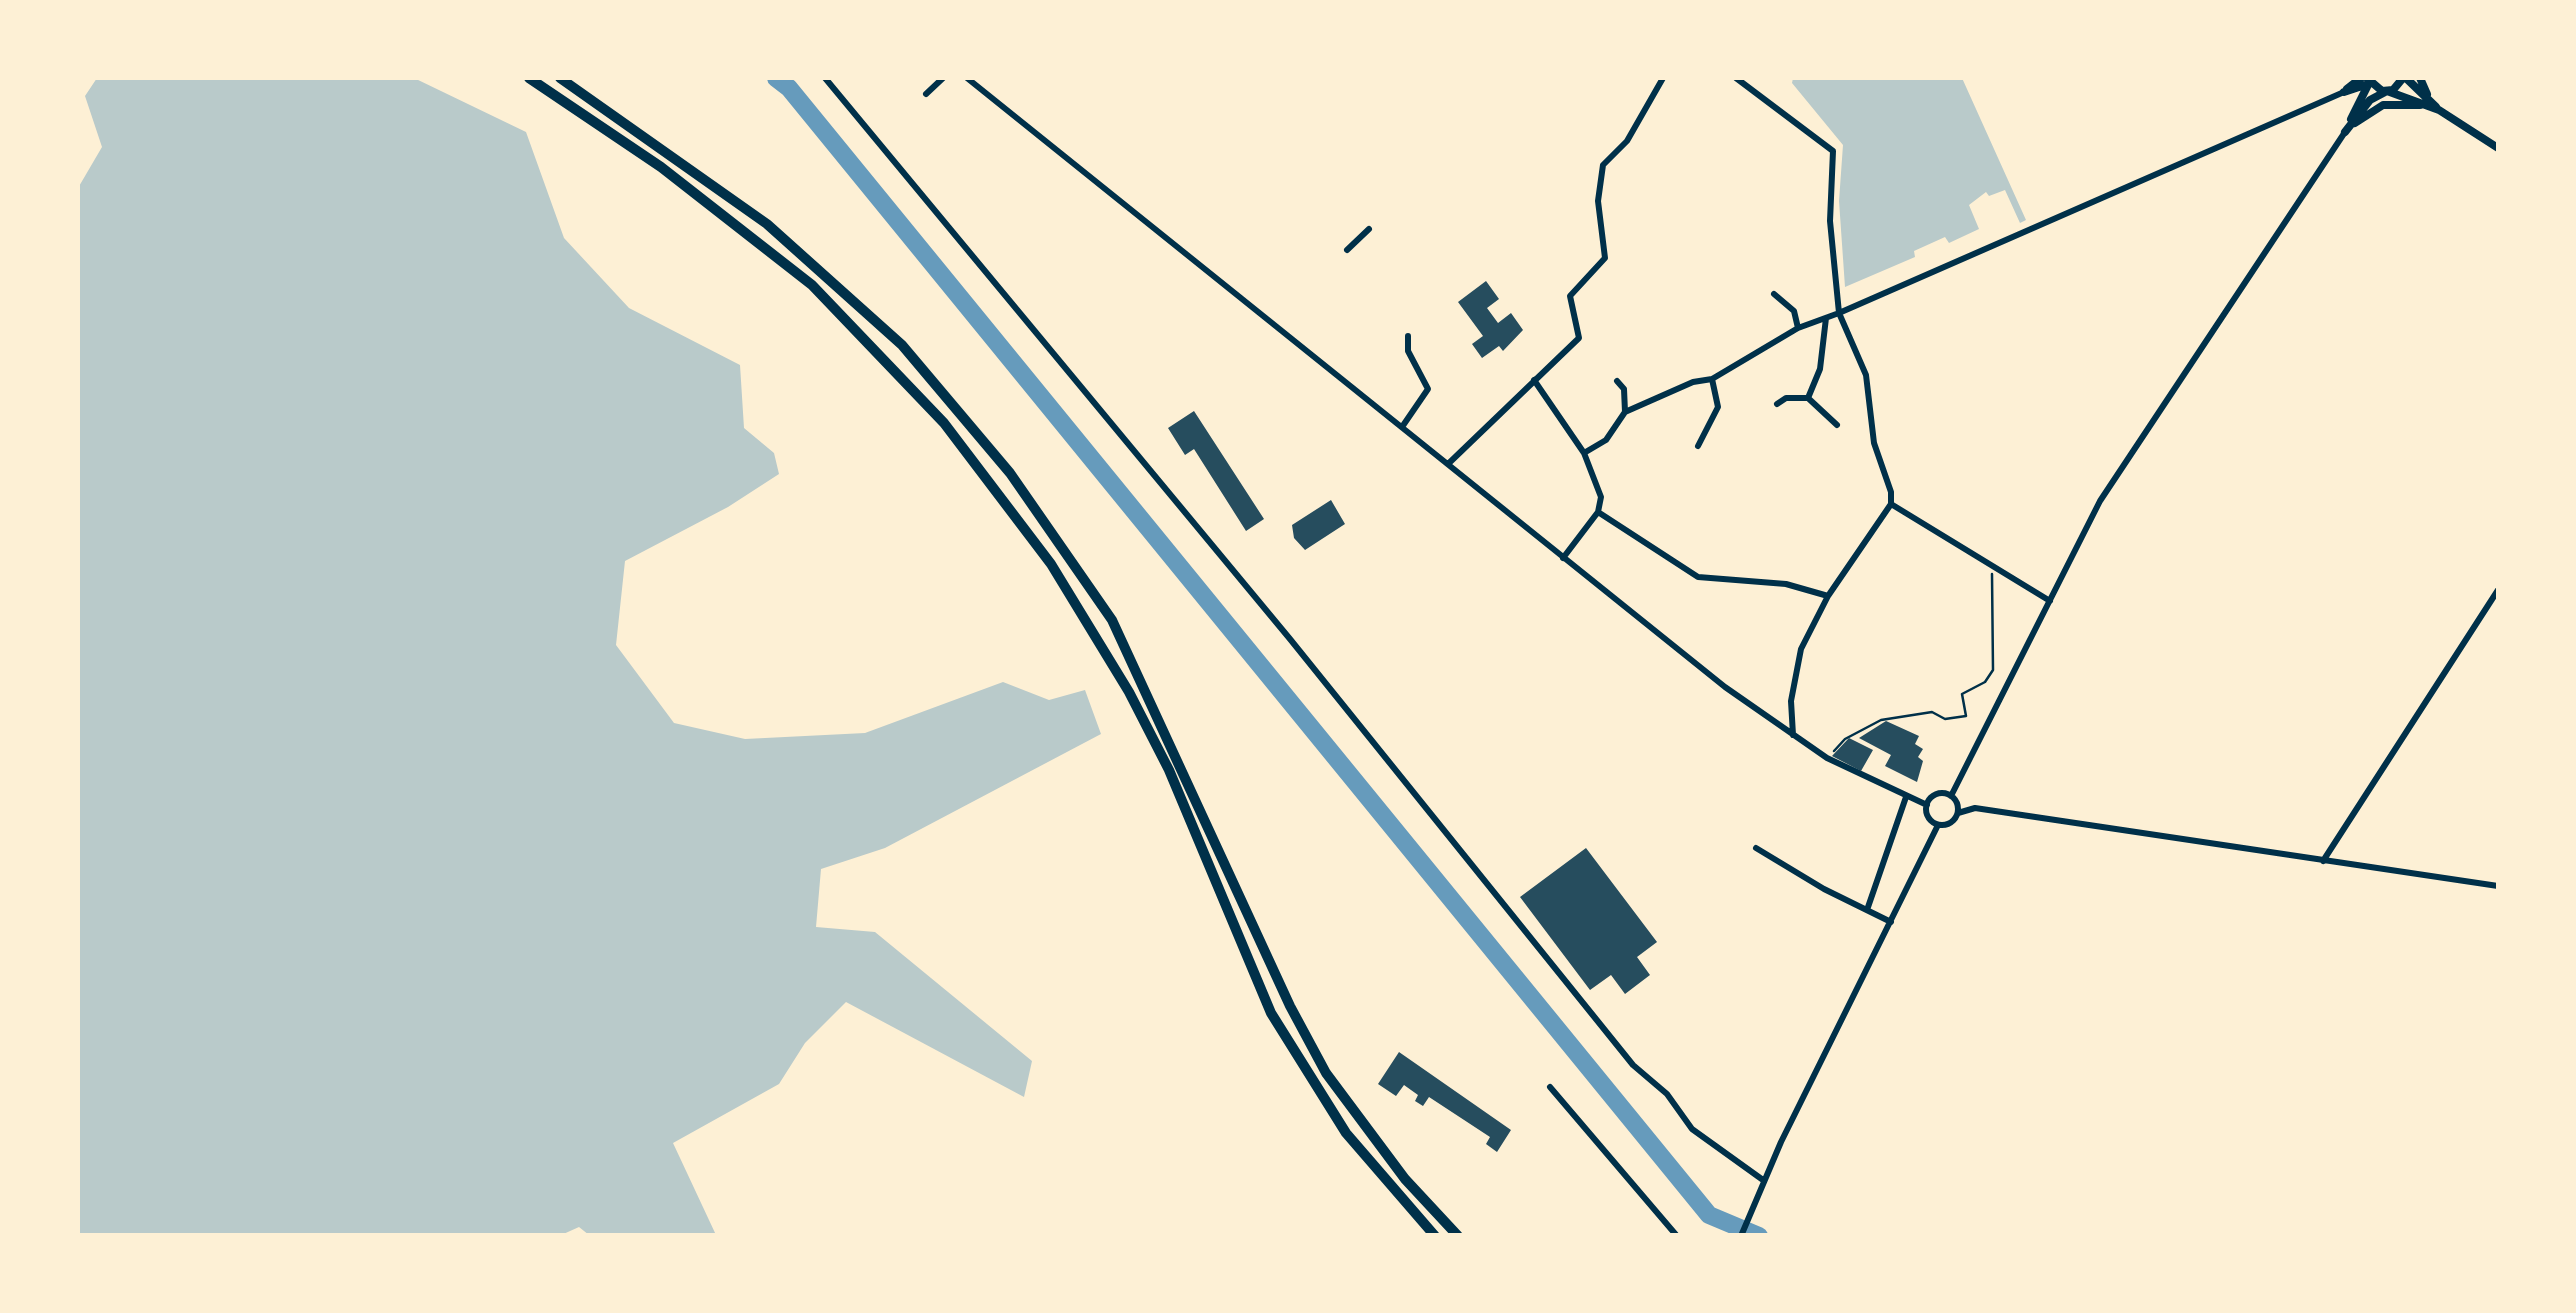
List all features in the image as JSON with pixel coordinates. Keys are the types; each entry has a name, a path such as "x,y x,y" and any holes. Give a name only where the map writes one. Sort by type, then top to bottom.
{"highway":[{"path":"529,78 661,167 812,286 944,423 1050,564 1129,692 1169,770 1271,1013 1346,1132 1435,1236"},
{"path":"560,78 767,224 902,345 1010,474 1112,620 1290,1006 1326,1073 1405,1179 1458,1236"}],"main road":[{"path":"2344,92 2348,78"},
{"path":"2345,132 2370,100 2405,78 2439,110 2498,148"},
{"path":"2420,78 2439,110"},
{"path":"2344,92 2366,79"},
{"path":"2366,79 2439,110"},
{"path":"2345,132 2366,79"},
{"path":"2345,132 2370,112 2391,102 2439,110"}],"street":[{"path":"825,78 1290,639 1634,1065 1667,1094 1692,1130 1762,1184"},
{"path":"926,94 942,78"},
{"path":"968,78 1725,687 1827,758 1927,805"},
{"path":"1448,464 1580,338 1570,296 1590,280 1604,258 1598,201 1602,165 1627,141 1663,78"},
{"path":"1736,78 1833,151 1830,221 1840,313 1866,375 1874,443 1891,492 1891,504 1828,596 1802,649 1791,701 1794,735"},
{"path":"1584,453 1606,440 1626,412 1693,382 1712,379 1798,328 2344,92"},
{"path":"1958,813 1951,796 2100,500 2345,132"},
{"path":"1347,250 1368,229"},
{"path":"1774,294 1794,310 1798,328"},
{"path":"1808,398 1820,368 1826,318"},
{"path":"1402,427 1428,389 1408,352 1408,336"},
{"path":"1698,446 1718,408 1712,379"},
{"path":"1533,380 1584,453 1601,497 1598,512 1563,558"},
{"path":"1617,381 1624,388 1626,412"},
{"path":"1777,404 1786,398 1808,398 1837,425"},
{"path":"1891,504 2050,601"},
{"path":"1598,512 1698,577 1786,584 1828,596"},
{"path":"2322,861 2498,590"},
{"path":"1951,796 1934,795 1927,805 1928,818 1938,825 1952,822 1958,813 1975,808 2498,886"},
{"path":"1866,910 1906,797"},
{"path":"1741,1236 1762,1184 1938,825"},
{"path":"1756,848 1892,922"},
{"path":"1550,1087 1677,1236"}],"path":[{"path":"1827,758 1845,739 1881,720 1932,712 1944,720 1966,716 1962,694 1986,682 1994,670 1992,567"}],"shaded area":[{"path":"97,78 414,78 526,132 564,238 629,308 740,365 744,428 774,453 779,474 728,507 625,561 616,645 674,723 745,739 865,733 1003,682 1049,700 1085,690 1101,734 885,848 821,869 816,927 875,932 1032,1061 1024,1097 846,1002 805,1043 779,1084 673,1143 716,1235 589,1235 579,1227 559,1236 78,1235 78,188 102,147 85,96"},
{"path":"1793,78 1962,78 2026,220 2020,223 2005,190 1989,196 1986,192 1969,205 1979,229 1949,243 1945,237 1914,251 1915,257 1845,287 1839,201 1843,145 1792,83"}],"building":[{"path":"1486,281 1499,299 1487,308 1498,323 1511,313 1523,330 1503,351 1499,346 1482,358 1472,344 1483,336 1458,302"},
{"path":"1194,411 1264,519 1246,531 1194,449 1185,455 1168,428"},
{"path":"1331,500 1345,524 1305,550 1294,538 1292,525"},
{"path":"1886,721 1919,736 1915,744 1923,749 1918,757 1923,761 1917,782 1885,766 1891,755 1859,738"},
{"path":"1849,738 1873,750 1861,771 1832,756"},
{"path":"1586,848 1657,942 1637,957 1650,975 1625,994 1611,975 1590,990 1520,897"},
{"path":"1399,1052 1511,1130 1497,1152 1486,1144 1490,1137 1429,1097 1423,1106 1415,1101 1418,1095 1404,1085 1396,1096 1378,1084"}],"waterway":[{"path":"776,78 789,88 1709,1215 1759,1236"}]}
